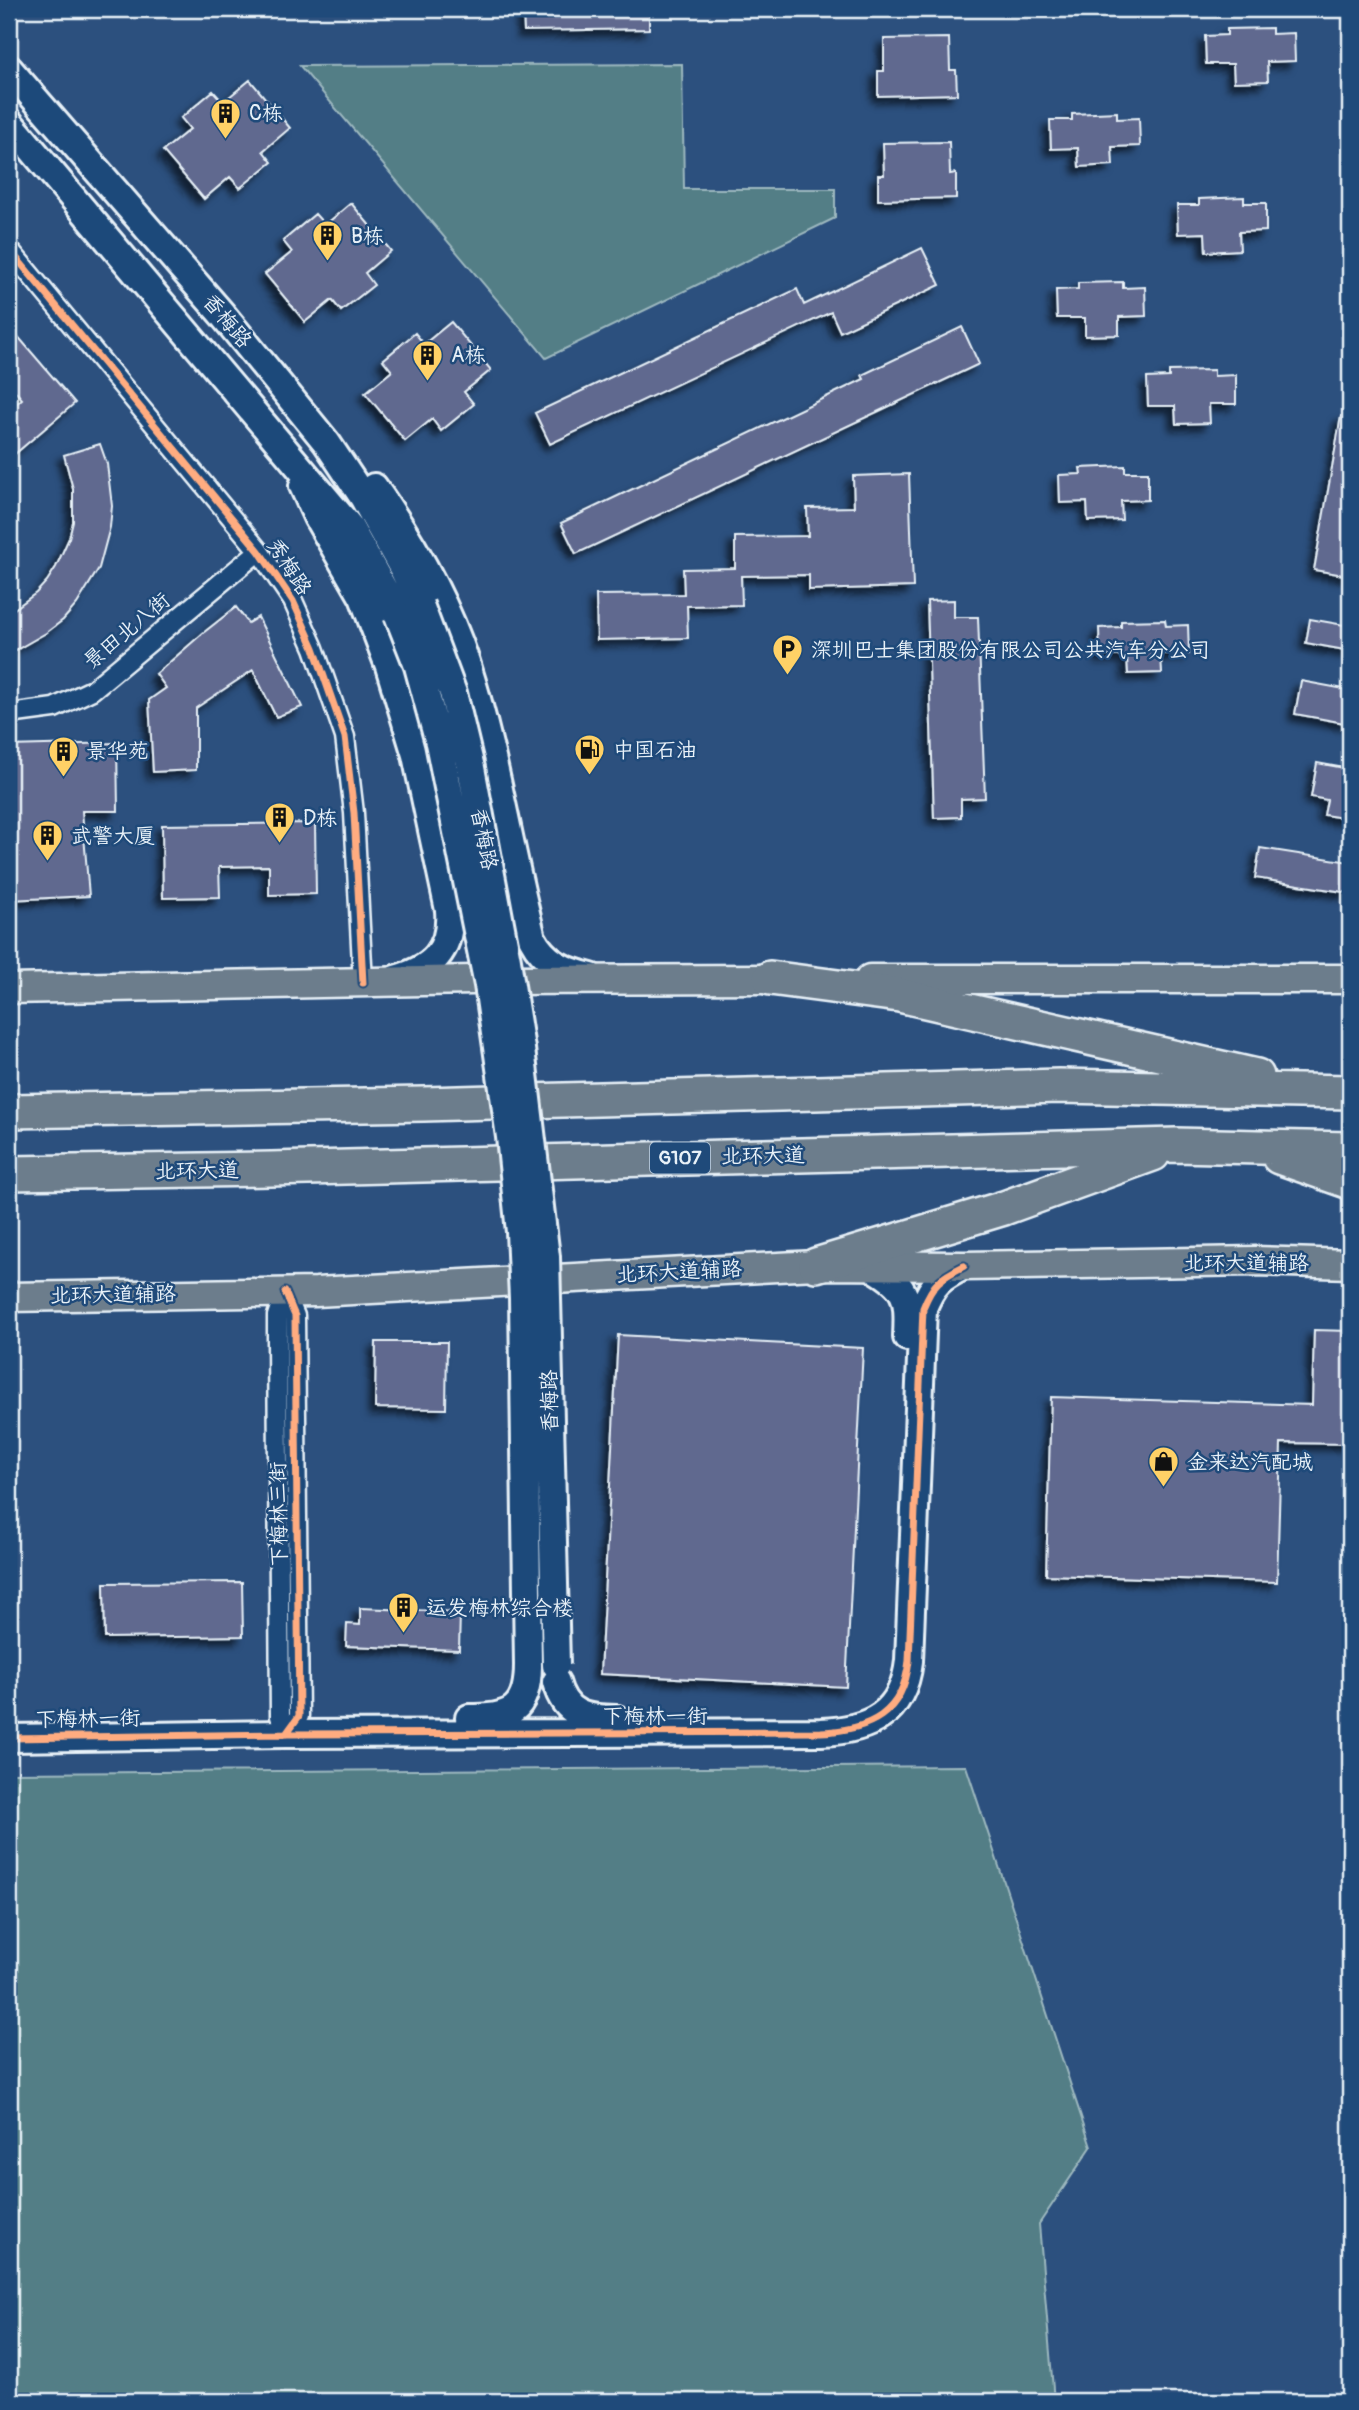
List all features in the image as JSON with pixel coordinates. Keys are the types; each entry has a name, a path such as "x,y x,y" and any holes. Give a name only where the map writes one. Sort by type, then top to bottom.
{"highway":[{"path":"770,978 899,995 1200,1064 1345,1092"},
{"path":"9,1111 424,1104 1059,1086 1345,1092"},
{"path":"9,1091 81,1108"},
{"path":"816,1265 1004,1208 1084,1181 1176,1145"},
{"name":"北环大道","path":"9,1173 271,1170 1176,1145 1350,1149"},
{"path":"1247,1146 1350,1182"}],"main road":[{"name":"香梅路","path":"9,69 222,314 327,443 363,497 403,569 418,666 436,730 490,996 520,1232 528,1681 517,1707 502,1716 486,1718"},
{"name":"香梅路","path":"9,122 349,526 409,610 453,693 471,768 509,972 546,1257 556,1674 552,1703 540,1720 531,1727 512,1734"},
{"path":"327,443 349,460 374,487 401,525 436,589 466,663 482,719 532,938 547,960 570,971 603,980"},
{"path":"295,461 305,493 363,597 389,666 416,755 449,910 449,931 437,958 412,974 373,983"},
{"path":"449,910 463,920 482,926 495,925 508,917 522,892"},
{"path":"9,989 770,978 1350,979"},
{"name":"北环大道辅路","path":"9,1297 285,1292 816,1265 964,1266 1255,1261 1350,1264"},
{"path":"869,1265 895,1282 916,1307 937,1281 964,1266"},
{"name":"下梅林一街","path":"556,1674 562,1701 569,1709 601,1719 831,1718 863,1711 879,1699 892,1676 897,1654 916,1307"},
{"name":"下梅林一街","path":"9,1738 288,1722 512,1734 847,1731 875,1721 889,1709 904,1687 910,1651 916,1307"},
{"name":"下梅林一街","path":"9,1720 288,1722 486,1718"}],"street":[{"name":"秀梅路","path":"9,249 259,551 298,613 328,683 345,737 373,983"},
{"name":"景田北八街","path":"9,714 54,708 92,690 259,551"},
{"name":"下梅林三街","path":"285,1292 295,1316 288,1722"}],"green space":[{"path":"682,64 684,189 835,189 835,218 546,358 300,66"},
{"path":"966,1766 1091,2147 1039,2224 1054,2401 9,2401 9,1773"}],"building":[{"path":"523,9 649,9 649,29 524,31"},
{"path":"1272,28 1272,34 1294,33 1295,61 1267,62 1268,81 1234,82 1233,64 1206,64 1205,36 1227,35 1227,29"},
{"path":"949,38 950,70 956,70 957,94 878,96 878,71 884,71 884,39"},
{"name":"C栋","path":"250,80 290,128 263,151 272,162 240,188 230,177 204,199 163,151 190,129 181,118 213,91 223,102"},
{"path":"1117,112 1117,119 1139,118 1140,146 1112,147 1113,165 1079,167 1078,148 1051,149 1050,120 1072,120 1072,114"},
{"path":"949,142 950,174 956,173 956,198 878,200 878,175 884,175 883,143"},
{"path":"1244,197 1244,203 1266,203 1266,231 1239,232 1240,250 1206,252 1205,233 1178,234 1177,205 1199,205 1199,199"},
{"name":"B栋","path":"351,203 391,251 365,273 374,285 341,311 332,300 305,322 265,274 292,252 283,241 315,214 325,225"},
{"path":"922,248 940,285 840,332 831,312 550,444 535,413 797,289 804,305"},
{"path":"1123,282 1123,288 1145,287 1146,316 1119,317 1119,335 1085,336 1085,318 1057,318 1056,290 1078,289 1078,283"},
{"name":"A栋","path":"451,322 491,370 464,392 474,404 441,431 432,419 405,441 365,393 392,371 383,360 415,333 424,344"},
{"path":"9,326 75,403 9,459 9,410 22,399 9,384"},
{"path":"962,327 979,364 576,554 561,523 864,379 862,375"},
{"path":"1214,370 1214,376 1236,375 1236,404 1209,404 1210,423 1176,424 1175,406 1148,406 1147,378 1169,377 1169,371"},
{"path":"1341,416 1350,416 1350,576 1314,570"},
{"path":"100,444 107,464 112,506 110,527 99,568 77,604 63,620 9,654 9,613 47,581 69,538 73,522 73,489 64,455"},
{"path":"1125,466 1125,472 1148,472 1148,500 1121,501 1122,520 1088,521 1087,502 1060,503 1059,475 1081,474 1080,468"},
{"path":"909,474 913,587 809,590 809,575 741,576 742,605 687,606 688,638 597,640 596,595 684,594 683,569 735,568 735,537 808,536 807,508 854,507 853,476"},
{"path":"954,600 954,617 978,617 985,798 961,799 961,817 934,818 927,601"},
{"path":"236,607 248,623 258,617 302,707 276,717 253,670 196,708 196,770 153,772 149,700 166,688 156,674"},
{"path":"1310,619 1350,626 1350,651 1306,643"},
{"path":"1165,620 1166,626 1188,625 1189,654 1161,654 1162,673 1128,674 1127,656 1100,656 1099,628 1121,627 1121,621"},
{"path":"1301,681 1350,690 1350,724 1295,714"},
{"path":"117,743 118,811 82,811 89,896 9,900 9,746"},
{"path":"1317,763 1350,769 1350,819 1324,815 1327,800 1311,797"},
{"path":"315,823 316,894 269,895 269,866 219,867 220,897 163,898 162,825"},
{"path":"1260,848 1350,862 1350,893 1255,878"},
{"name":"金来达汽配城","path":"1314,1330 1350,1331 1350,1444 1281,1443 1277,1582 1046,1575 1051,1397 1312,1405"},
{"path":"618,1335 863,1348 846,1687 600,1674"},
{"path":"376,1342 447,1342 446,1409 375,1408"},
{"path":"242,1582 243,1636 105,1638 104,1583"},
{"name":"运发梅林综合楼","path":"360,1608 460,1612 459,1650 346,1646 347,1624 360,1625"}],"cycle path":[{"path":"9,249 259,551 293,601 314,648 345,737 354,813 363,983"},
{"path":"9,1738 821,1732 839,1731 869,1723 881,1716 900,1694 909,1661 923,1308 938,1282 964,1266"},
{"path":"285,1292 295,1316 299,1716 286,1734"}],"place":[{"name":"C栋","path":"226,140"},
{"name":"B栋","path":"328,263"},
{"name":"A栋","path":"428,382"},
{"name":"深圳巴士集团股份有限公司公共汽车分公司","path":"788,677"},
{"name":"中国石油","path":"590,777"},
{"name":"景华苑","path":"63,778"},
{"name":"D栋","path":"280,845"},
{"name":"武警大厦","path":"48,863"},
{"name":"金来达汽配城","path":"1164,1489"},
{"name":"运发梅林综合楼","path":"403,1635"}]}
